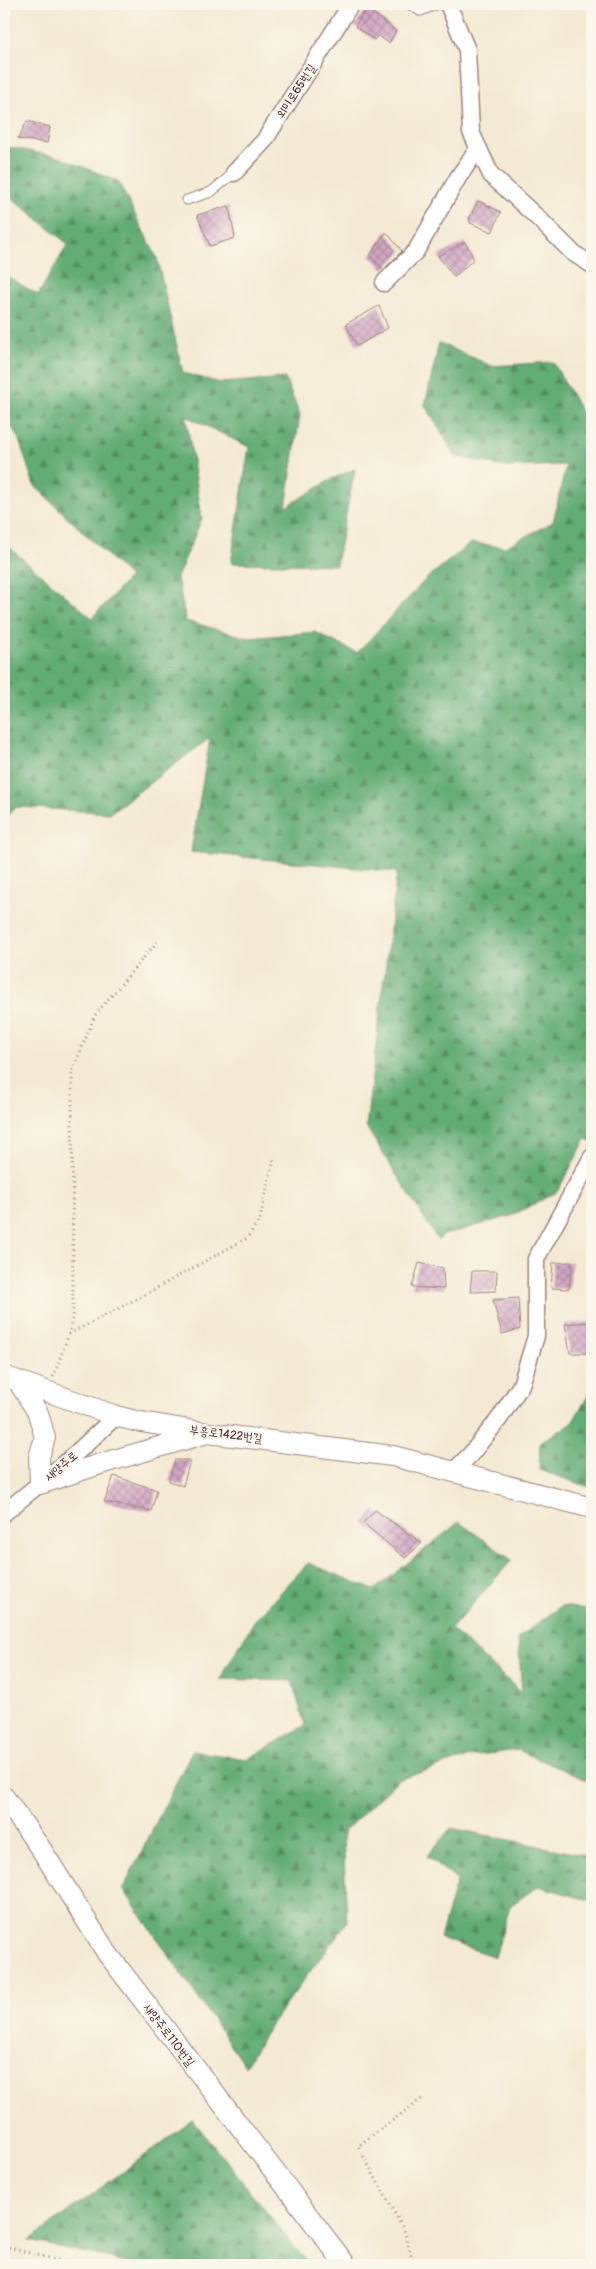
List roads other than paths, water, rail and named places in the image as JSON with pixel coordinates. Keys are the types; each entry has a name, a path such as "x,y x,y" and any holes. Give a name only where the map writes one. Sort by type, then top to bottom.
{"street":[{"name":"외미로65번길","path":"234,173 264,141 351,4"},
{"path":"448,4 467,50 471,132 491,175 573,253 592,265"},
{"path":"384,283 416,251 459,176 478,149"},
{"path":"453,1472 470,1455 499,1419 521,1385 536,1336 536,1259 592,1157"},
{"path":"11,1379 38,1413 45,1438 39,1457 40,1484 100,1464 208,1433"},
{"name":"부흥로1422번길","path":"11,1379 116,1416 208,1433 393,1456 592,1508"},
{"name":"새양주로","path":"4,1513 71,1458 116,1416"},
{"name":"새양주로110번길","path":"4,1797 41,1849 107,1953 346,2265"}],"lane":[{"path":"409,4 420,11 438,4"},
{"path":"187,200 212,192 234,173"}]}
